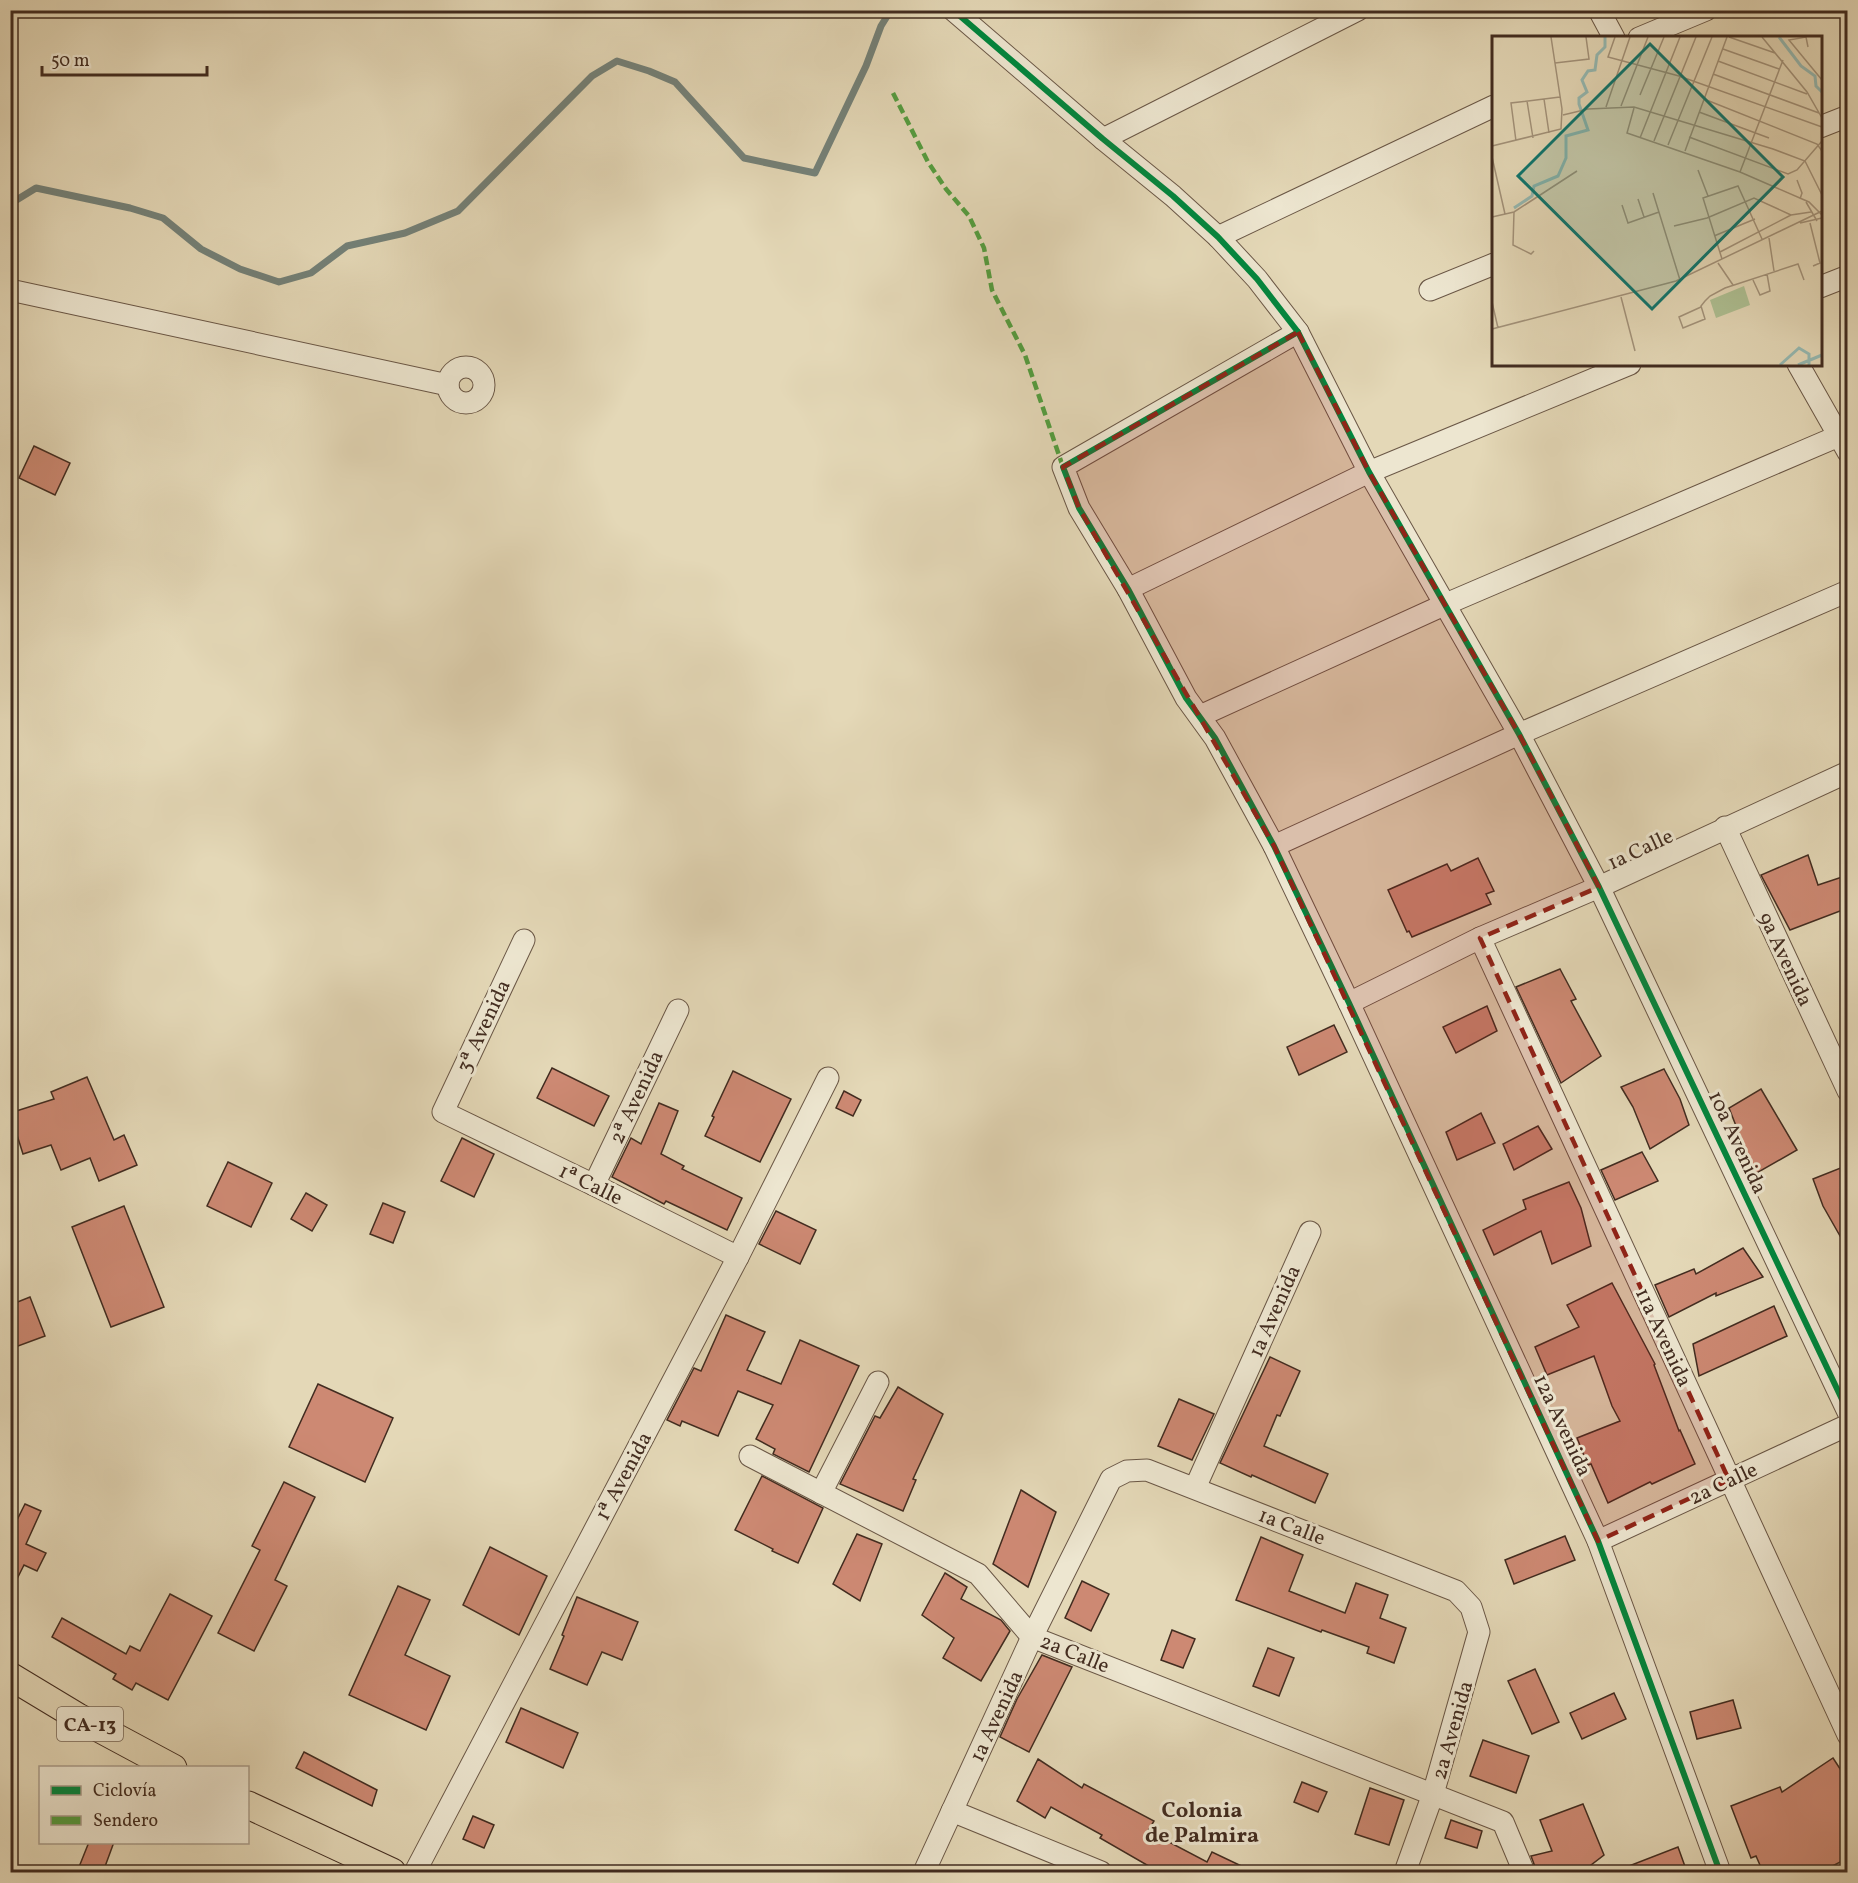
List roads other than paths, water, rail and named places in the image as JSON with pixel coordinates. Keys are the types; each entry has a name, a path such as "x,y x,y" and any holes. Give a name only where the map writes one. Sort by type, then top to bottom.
{"main road":[{"name":"CA-13","path":"10,1676 78,1717 171,1766"},
{"path":"249,1805 392,1872"}],"street":[{"name":"10a Avenida","path":"953,10 1173,196 1218,237 1257,279 1298,332 1369,472 1519,734 1599,886 1848,1412"},
{"path":"1103,139 1358,10"},
{"path":"1599,10 1613,36"},
{"path":"1644,36 1706,10"},
{"path":"1218,237 1492,107"},
{"path":"1822,128 1848,117"},
{"path":"1430,290 1492,265"},
{"path":"1822,286 1848,276"},
{"path":"10,290 448,385"},
{"name":"12a Avenida","path":"1298,332 1063,467 1079,508 1128,589 1186,698 1215,738 1274,846 1349,1003 1598,1541 1720,1872"},
{"path":"1128,589 1369,472 1625,366"},
{"path":"1200,716 1446,604 1845,440 1799,366"},
{"path":"1274,846 1519,734 1848,591"},
{"name":"1a Calle","path":"1349,1003 1480,938 1848,772"},
{"name":"9a Avenida","path":"1725,827 1848,1091"},
{"name":"11a Avenida","path":"1480,938 1848,1735"},
{"name":"3ª Avenida","path":"443,1112 524,940"},
{"name":"2ª Avenida","path":"594,1185 678,1010"},
{"name":"1ª Avenida","path":"415,1872 738,1257 828,1078"},
{"name":"1ª Calle","path":"443,1112 738,1257"},
{"name":"1a Avenida","path":"1195,1488 1310,1232"},
{"path":"821,1493 878,1382"},
{"name":"2a Calle","path":"1598,1541 1848,1425"},
{"name":"2a Calle","path":"750,1456 978,1574 1032,1637 1503,1822 1524,1872"},
{"name":"1a Calle","path":"1127,1471 1148,1470 1456,1591"},
{"name":"1a Avenida","path":"924,1872 1032,1637 1111,1479 1127,1471"},
{"name":"2a Avenida","path":"1405,1872 1433,1794 1479,1632 1471,1607 1456,1591"},
{"path":"952,1811 1101,1872"}],"waterway":[{"path":"10,204 36,188 130,208 163,218 201,249 240,269 279,282 311,273 347,246 405,233 458,211 592,76 617,61 675,82 744,158 815,173 866,66 881,26 891,10"}],"district":[{"name":"Colonia de Palmira","path":"1202,1822"}]}
